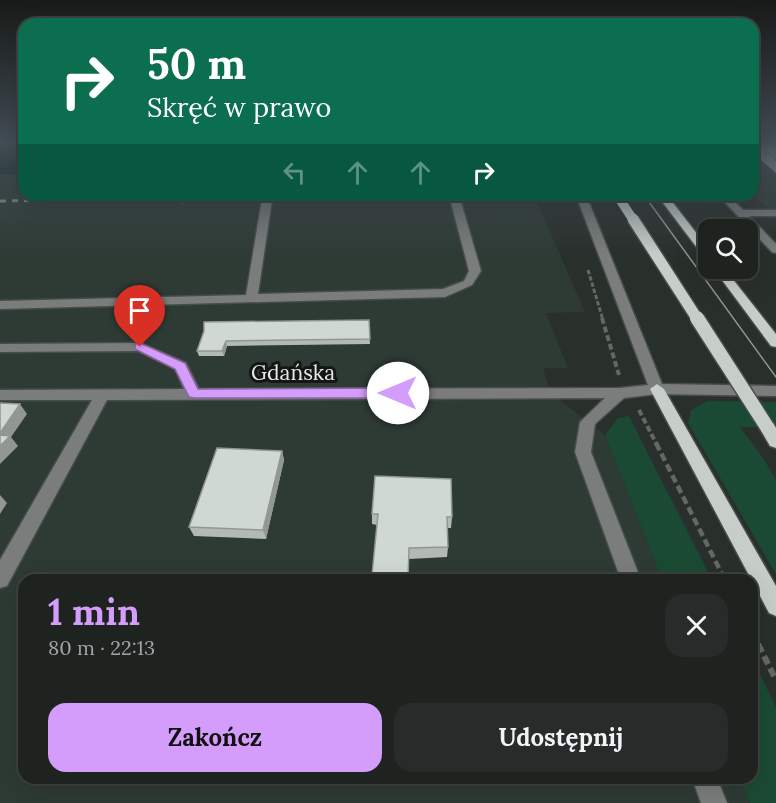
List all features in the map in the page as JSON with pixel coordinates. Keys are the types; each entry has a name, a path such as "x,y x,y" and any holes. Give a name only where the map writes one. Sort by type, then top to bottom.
{"main road":[{"path":"621,201 776,442"},
{"path":"667,201 698,242"},
{"path":"727,279 776,343"},
{"path":"657,388 776,606"}],"street":[{"path":"251,298 267,201"},
{"path":"0,305 445,293 468,283 475,271 456,201"},
{"path":"583,201 657,388"},
{"path":"729,201 776,250"},
{"path":"741,213 776,213"},
{"path":"0,348 140,347 181,366 194,394"},
{"name":"Gdańska","path":"0,395 626,393 657,388 776,391"},
{"path":"626,393 588,422 583,452 629,574"},
{"path":"0,579 103,394"},
{"path":"707,784 714,803"}],"path":[{"path":"587,265 618,373 626,393 722,574"},
{"path":"758,644 776,680"}],"shaded area":[{"path":"0,179 18,179 18,201 537,201 585,312 546,313 568,368 543,368 551,393 605,435 660,574 18,574 18,784 742,784 750,803 0,803"},
{"path":"759,179 776,179 776,216 759,200"},
{"path":"708,401 776,402 776,427 740,427 776,480 776,574 688,423 691,410"},
{"path":"629,416 709,574 660,574 605,435 618,418"},
{"path":"758,670 776,707 776,803 750,803 742,784 758,784"}],"building":[{"path":"369,320 370,339 226,341 222,351 197,351 204,331 204,322"},
{"path":"0,403 20,404 0,433"},
{"path":"0,435 10,436 0,446"},
{"path":"217,448 282,451 263,530 189,527"},
{"path":"375,476 451,479 452,517 447,517 448,547 409,548 408,574 372,574 378,514 372,514"}],"tram line":[{"path":"648,201 776,377"}],"railway":[{"path":"0,201 18,201"},
{"path":"182,202 189,201"}],"route":[{"path":"140,347 181,366 194,394 398,393"}]}
